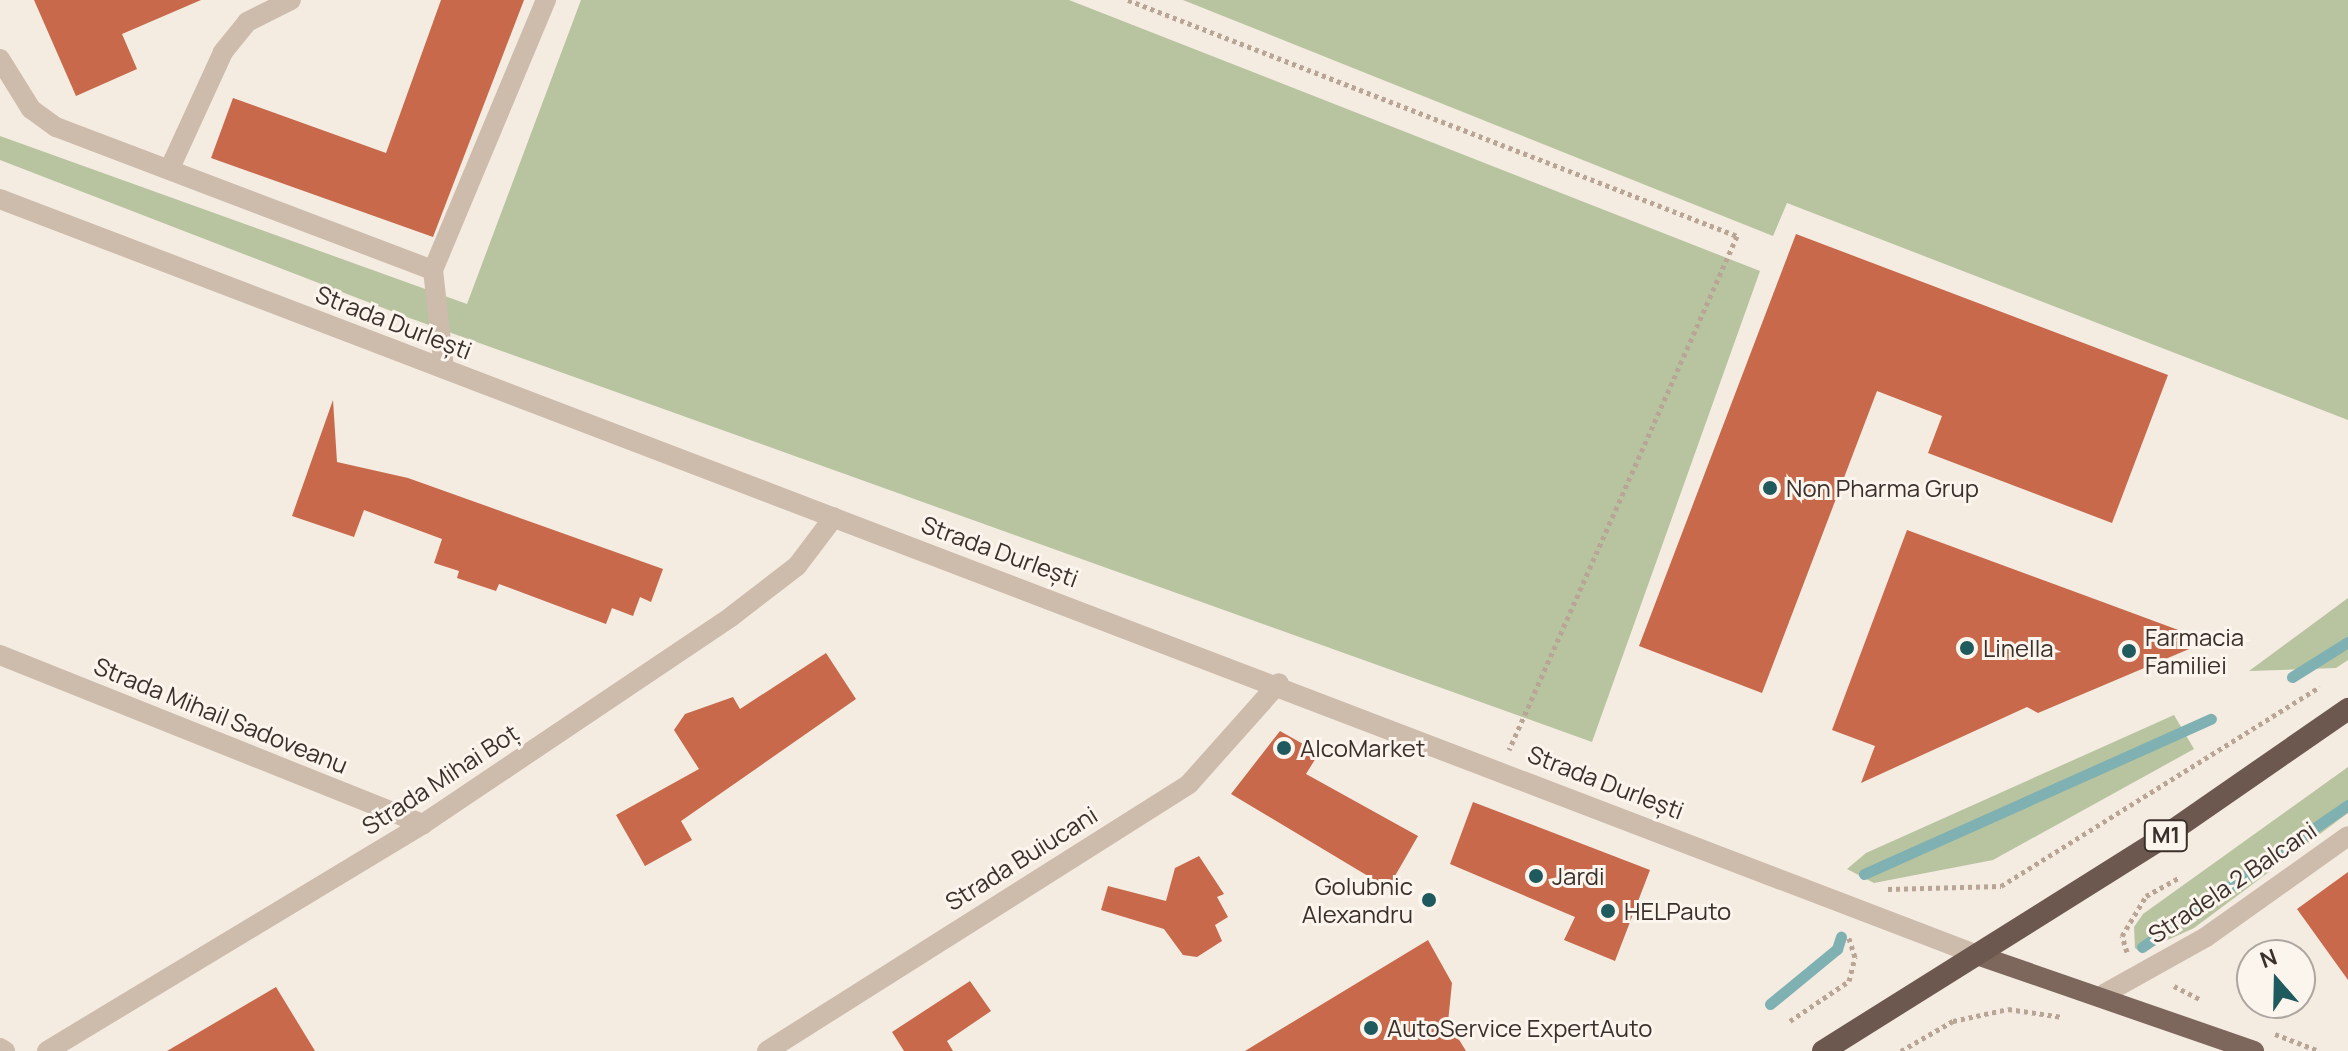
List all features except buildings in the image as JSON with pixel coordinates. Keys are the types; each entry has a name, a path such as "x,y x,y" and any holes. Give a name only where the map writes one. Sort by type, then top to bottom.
{"highway":[{"name":"M1","path":"1823,1051 1980,956 2348,709"}],"main road":[{"path":"1980,956 2104,994 2254,1051"}],"street":[{"path":"170,168 223,52 247,22 291,0"},
{"path":"444,368 433,270 546,0"},
{"path":"0,59 31,109 56,127 433,270"},
{"name":"Strada Durlești","path":"0,199 1279,683 1980,956"},
{"name":"Strada Mihai Boț","path":"47,1051 423,824 732,616 797,566 834,517"},
{"name":"Strada Mihail Sadoveanu","path":"0,655 423,824"},
{"name":"Strada Buiucani","path":"767,1051 1189,784 1279,683"},
{"name":"Stradela 2 Balcani","path":"2104,994 2206,937 2348,836"},
{"path":"0,1048 5,1051"}],"path":[{"path":"1128,0 1737,236 1501,769"},
{"path":"1873,888 1948,893 2001,886 2320,687"},
{"path":"1790,1021 1849,981 1852,940 1835,925"},
{"path":"1901,1051 1953,1021 2008,1009 2073,1018"}],"green space":[{"path":"581,0 1069,0 1760,271 1592,742 404,316 0,160 0,136 467,304"},
{"path":"1183,0 2348,0 2348,420 1787,203 1773,236"},
{"path":"2348,598 2348,660 2336,668 2249,671"},
{"path":"2174,715 2194,749 1993,860 1874,883 1847,869 1866,853"},
{"path":"2348,767 2348,813 2194,928 2141,952 2135,948 2134,927 2143,914"}],"waterway":[{"path":"2292,677 2348,642"},
{"path":"1864,874 2211,719"},
{"path":"2142,947 2348,805"},
{"path":"1770,1004 1837,949 1841,937"}],"place":[{"name":"Non Pharma Grup","path":"1770,488"},
{"name":"Linella","path":"1967,648"},
{"name":"Farmacia Familiei","path":"2129,651"},
{"name":"AlcoMarket","path":"1284,748"},
{"name":"Jardi","path":"1536,876"},
{"name":"Golubnic Alexandru","path":"1429,900"},
{"name":"HELPauto","path":"1608,911"},
{"name":"AutoService ExpertAuto","path":"1371,1028"}]}
